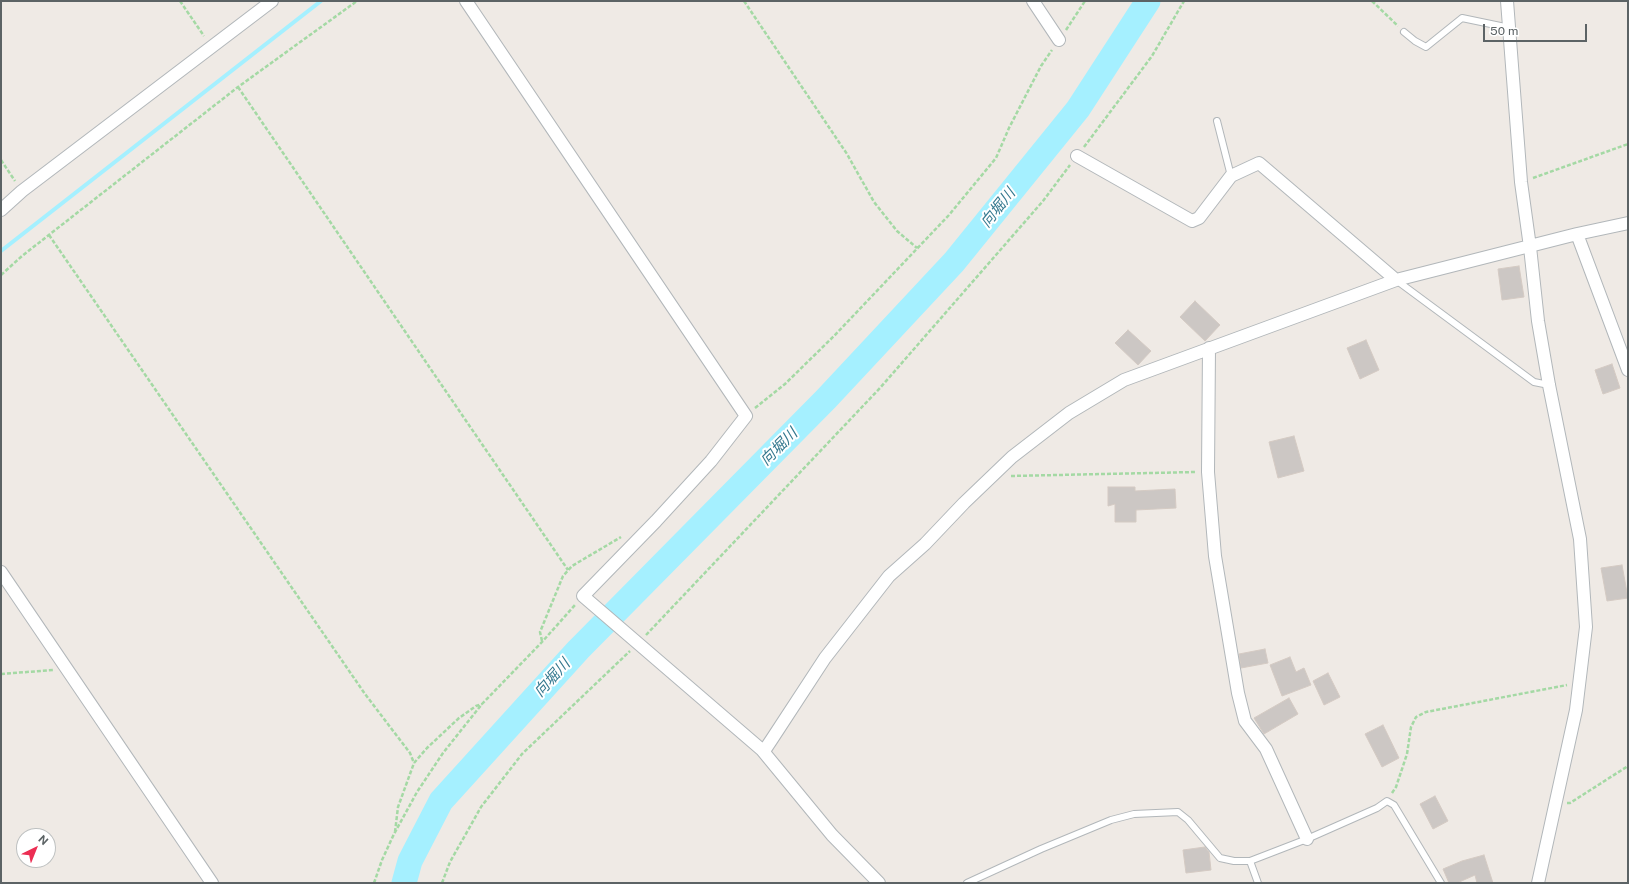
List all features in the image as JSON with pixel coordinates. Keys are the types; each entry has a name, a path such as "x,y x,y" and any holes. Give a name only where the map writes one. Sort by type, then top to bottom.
{"street":[{"path":"1,210 22,191 272,1"},
{"path":"466,1 746,416 711,461 587,598 762,750 832,835 879,883"},
{"path":"1033,1 1059,40"},
{"path":"1507,1 1521,182 1538,321 1549,385 1580,539 1586,627 1576,710 1538,883"},
{"path":"1077,156 1192,221 1199,218 1231,176 1259,163 1396,280"},
{"path":"762,750 766,748 824,658 889,576 924,544 1012,457 1069,413 1124,380 1396,280 1577,234 1628,223"},
{"path":"1577,234 1628,370"},
{"path":"1208,348 1208,472 1215,556 1238,693 1246,721 1266,749 1307,838"},
{"path":"1,572 212,883"}],"lane":[{"path":"1404,32 1415,41 1426,47 1462,18 1510,28"},
{"path":"1217,121 1231,176"},
{"path":"1396,280 1534,382 1549,385"},
{"path":"967,883 1041,849 1111,820 1134,814 1178,812 1188,820 1220,858 1234,861 1250,861 1378,808 1387,801 1394,805 1441,883"},
{"path":"1250,861 1258,883"}],"path":[{"path":"180,1 212,47"},
{"path":"1,275 22,256 238,87 357,1"},
{"path":"744,1 847,154 874,202 898,231 918,248"},
{"path":"746,416 785,384 834,336 949,215 996,158 1009,128 1041,66 1085,1"},
{"path":"442,883 450,862 481,807 522,754 880,388 1043,201 1152,56 1184,1"},
{"path":"1372,1 1404,32"},
{"path":"238,87 568,570"},
{"path":"1521,182 1628,144"},
{"path":"1,160 22,191"},
{"path":"49,235 365,694 410,753 414,763"},
{"path":"992,476 1208,472"},
{"path":"542,642 540,632 563,576 572,566 626,535"},
{"path":"374,883 382,860 394,834 417,792 443,753 482,704 587,598"},
{"path":"1,674 57,670 64,664"},
{"path":"1387,801 1396,787 1407,754 1411,727 1416,717 1426,712 1579,683"},
{"path":"394,834 398,807 414,763 427,748 459,718 476,706 482,704"},
{"path":"1555,803 1570,803 1628,766"}],"building":[{"path":"1519,266 1524,297 1502,300 1498,269"},
{"path":"1195,301 1220,325 1205,341 1180,317"},
{"path":"1128,330 1151,351 1138,365 1115,343"},
{"path":"1366,340 1379,370 1360,379 1347,348"},
{"path":"1612,364 1620,388 1603,394 1595,370"},
{"path":"1294,436 1304,471 1278,478 1269,442"},
{"path":"1108,487 1135,487 1135,491 1175,489 1176,508 1136,510 1136,522 1115,522 1115,504 1108,506"},
{"path":"1622,565 1628,598 1607,601 1601,568"},
{"path":"1265,649 1268,663 1241,668 1239,654"},
{"path":"1290,657 1296,672 1304,668 1311,685 1282,696 1270,665"},
{"path":"1328,673 1340,697 1324,705 1313,681"},
{"path":"1289,698 1298,714 1264,734 1254,718"},
{"path":"1383,725 1399,758 1382,767 1365,734"},
{"path":"1435,796 1448,821 1433,829 1420,804"},
{"path":"1205,847 1209,852 1211,870 1186,873 1183,850"},
{"path":"1484,855 1493,883 1477,883 1475,875 1457,883 1449,883 1443,869 1462,861"}],"waterway":[{"path":"1,251 321,1"},
{"name":"向堀川","path":"404,883 410,861 441,801 578,650 826,399 954,262 1078,109 1148,1"}]}
